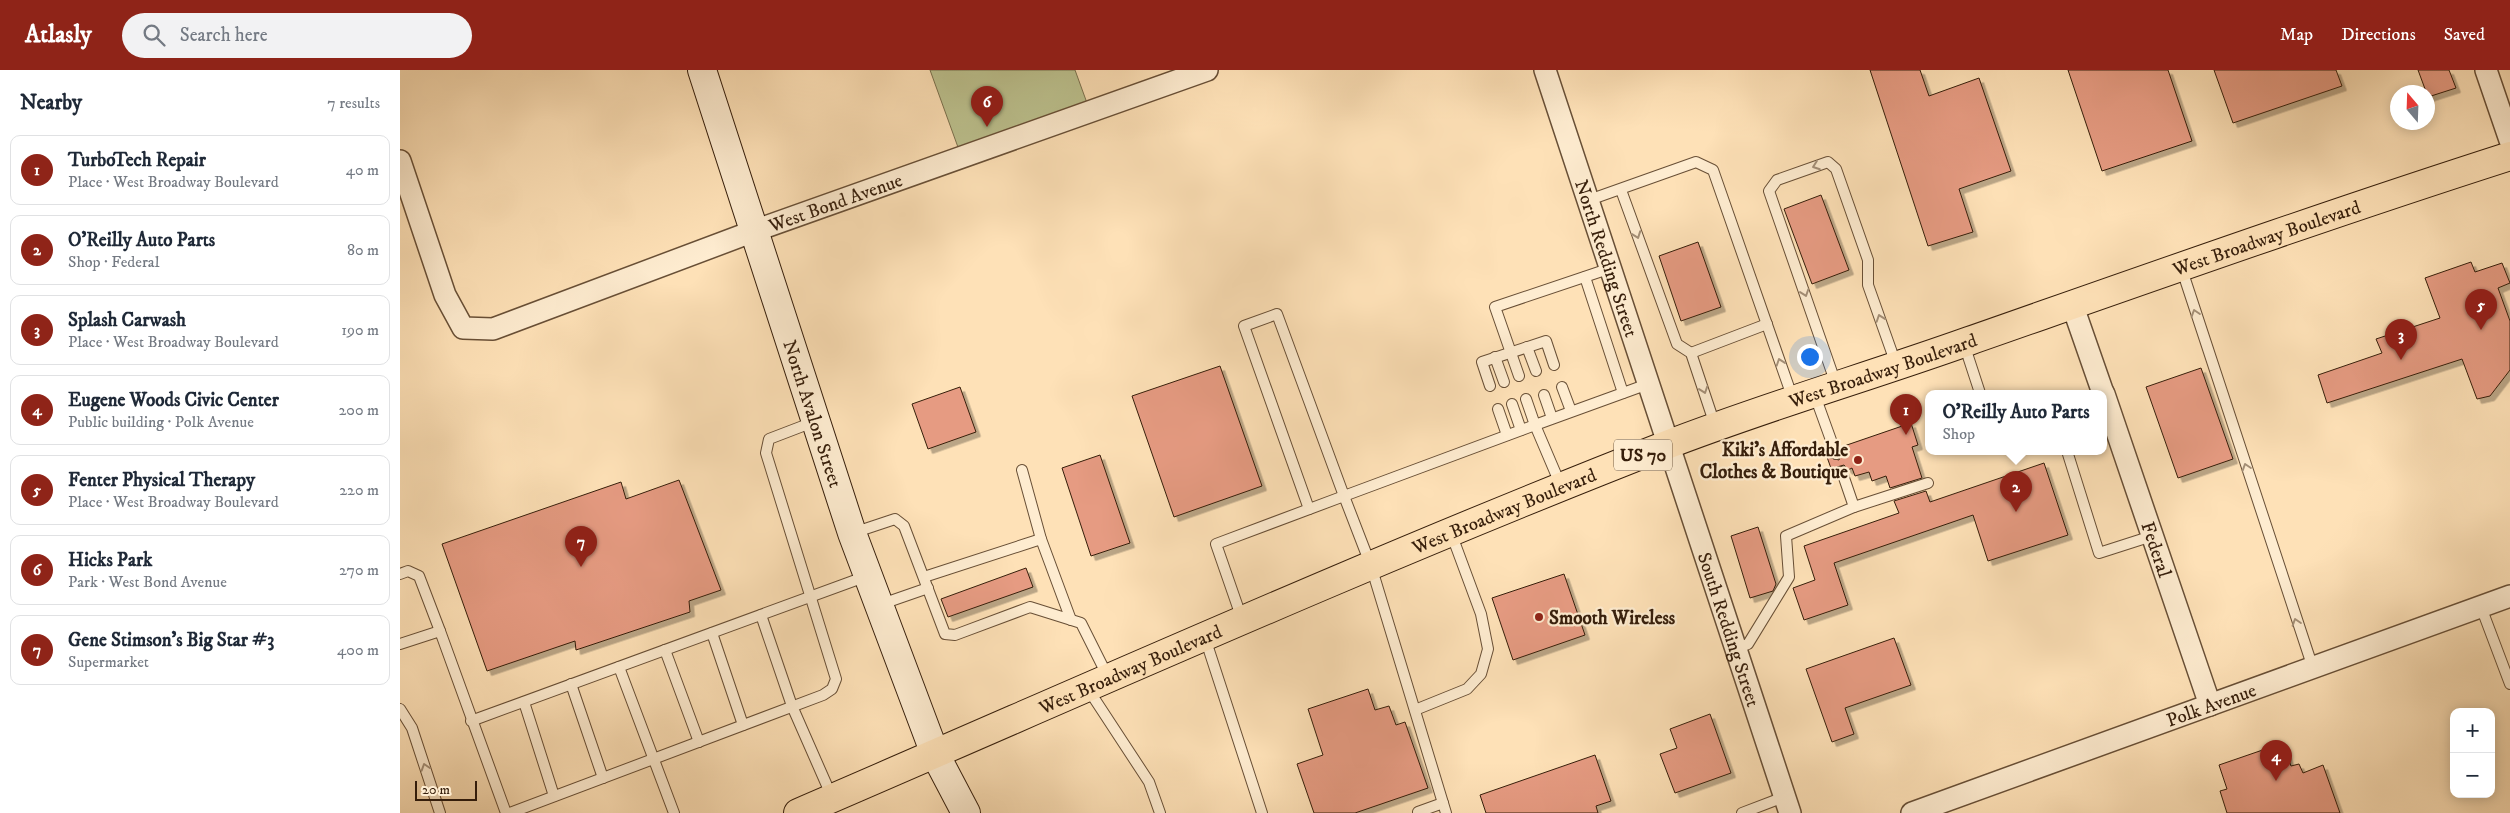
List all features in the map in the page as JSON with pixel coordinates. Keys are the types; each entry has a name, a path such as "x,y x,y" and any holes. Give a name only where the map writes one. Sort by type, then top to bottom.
{"main road":[{"name":"West Broadway Boulevard","path":"798,813 1098,682 1450,532 1667,445 1814,392 1964,343 2072,304 2510,156"}],"street":[{"name":"North Avalon Street","path":"702,70 852,533 935,754 966,813"},
{"name":"West Bond Avenue","path":"400,161 445,295 462,328 493,329 754,231 1207,70"},
{"name":"North Redding Street","path":"1545,70 1589,200 1667,445"},
{"path":"2486,70 2510,140"},
{"name":"Federal","path":"2072,304 2102,390"},
{"name":"Federal","path":"2107,406 2210,705"},
{"name":"South Redding Street","path":"1667,445 1787,805"},
{"name":"Polk Avenue","path":"1912,813 2510,596"}],"lane":[{"path":"1589,200 1696,162 1712,170 1767,324 1814,392"},
{"path":"1836,454 1814,392 1770,191 1777,180 1828,162 1836,170 1868,260 1868,285 1896,364"},
{"path":"1621,190 1677,344 1691,353 1716,427"},
{"path":"2181,267 2313,668"},
{"path":"1519,376 1495,307 1611,268"},
{"path":"1585,276 1623,393"},
{"path":"1309,509 1244,326 1278,314 1371,566 1445,808 1418,812"},
{"path":"1691,353 1767,324"},
{"path":"1490,386 1482,362 1546,340 1554,365"},
{"path":"1964,343 1979,390"},
{"path":"1527,347 1536,371"},
{"path":"1495,357 1504,382"},
{"path":"1243,621 1216,544 1648,384"},
{"path":"1562,387 1571,411"},
{"path":"1544,394 1552,418"},
{"path":"1526,399 1561,488"},
{"path":"1512,404 1521,430"},
{"path":"1498,409 1507,435"},
{"path":"400,574 408,571 419,576 471,721 508,813 823,695 832,689 836,679 766,453 769,439 817,421"},
{"path":"2068,455 2099,553 2152,536"},
{"path":"1022,470 1041,539 1071,620"},
{"path":"1842,472 1854,506"},
{"path":"1735,649 1748,644 1789,577 1786,536 1854,506 1928,483"},
{"path":"852,533 894,519 904,526 945,634 955,636 1030,607 1081,623 1098,682 1149,782 1160,813"},
{"path":"1415,710 1468,688 1481,674 1488,649 1481,614 1450,532"},
{"path":"924,577 1041,539"},
{"path":"471,721 868,575"},
{"path":"878,605 928,588"},
{"path":"2481,607 2510,684"},
{"path":"761,615 792,706 833,798"},
{"path":"400,644 440,631"},
{"path":"712,633 743,725"},
{"path":"1204,638 1262,813"},
{"path":"665,650 699,742"},
{"path":"619,667 674,813"},
{"path":"571,684 603,778"},
{"path":"524,702 554,796"},
{"path":"400,709 412,728 440,813"},
{"path":"1742,813 1787,805"}],"green space":[{"path":"930,70 1075,70 1087,103 959,150"}],"building":[{"path":"1870,70 1920,70 1929,96 1979,78 2011,171 1959,189 1973,232 1928,246"},
{"path":"2068,70 2168,70 2192,141 2102,171"},
{"path":"2214,70 2336,70 2342,86 2233,123"},
{"path":"2418,70 2449,70 2456,88 2435,95 2435,85 2424,85"},
{"path":"1821,195 1849,270 1812,284 1784,209"},
{"path":"1698,242 1721,307 1681,321 1659,256"},
{"path":"2471,262 2475,272 2502,263 2510,283 2498,288 2510,321 2510,370 2490,396 2477,399 2462,359 2327,403 2318,375 2382,353 2376,339 2440,318 2425,278"},
{"path":"1220,366 1262,486 1174,517 1132,396"},
{"path":"2201,368 2233,459 2178,478 2146,387"},
{"path":"960,387 976,432 928,449 912,404"},
{"name":"Kiki's Affordable Clothes & Boutique","path":"1911,423 1918,445 1912,447 1922,478 1890,488 1886,476 1872,481 1869,472 1855,476 1852,468 1848,470 1844,465 1837,467 1833,474 1827,457 1839,460 1842,452 1846,451 1844,446"},
{"path":"1100,455 1130,543 1091,556 1062,468"},
{"path":"2044,463 2068,535 1988,561 1973,515 1834,563 1848,605 1804,620 1793,588 1815,580 1804,546 1899,513 1894,501 1926,491 1930,502"},
{"path":"679,480 721,590 689,601 690,612 576,650 575,641 487,671 442,544 621,482 626,499"},
{"path":"1758,527 1776,584 1773,591 1750,598 1731,536"},
{"path":"1026,568 1033,587 948,617 941,599"},
{"name":"Smooth Wireless","path":"1564,574 1585,635 1513,660 1492,598"},
{"path":"1894,638 1911,685 1845,708 1854,734 1832,742 1806,669"},
{"path":"1368,689 1375,710 1389,706 1396,725 1405,722 1428,788 1355,813 1314,813 1297,764 1323,755 1308,709"},
{"path":"1710,714 1731,773 1675,793 1660,754 1677,748 1670,729"},
{"path":"2283,743 2291,766 2299,764 2303,773 2323,765 2340,813 2227,813 2220,791 2227,789 2219,765"},
{"path":"1595,755 1611,801 1596,806 1598,813 1486,813 1480,795"}],"place":[{"name":"Hicks Park","path":"987,127"},
{"name":"Fenter Physical Therapy","path":"2481,330"},
{"name":"Splash Carwash","path":"2401,360"},
{"name":"TurboTech Repair","path":"1906,435"},
{"name":"Kiki's Affordable Clothes & Boutique","path":"1858,460"},
{"name":"O'Reilly Auto Parts","path":"2016,512"},
{"name":"Gene Stimson's Big Star #3","path":"581,567"},
{"name":"Smooth Wireless","path":"1539,617"},
{"name":"Eugene Woods Civic Center","path":"2276,781"}]}
